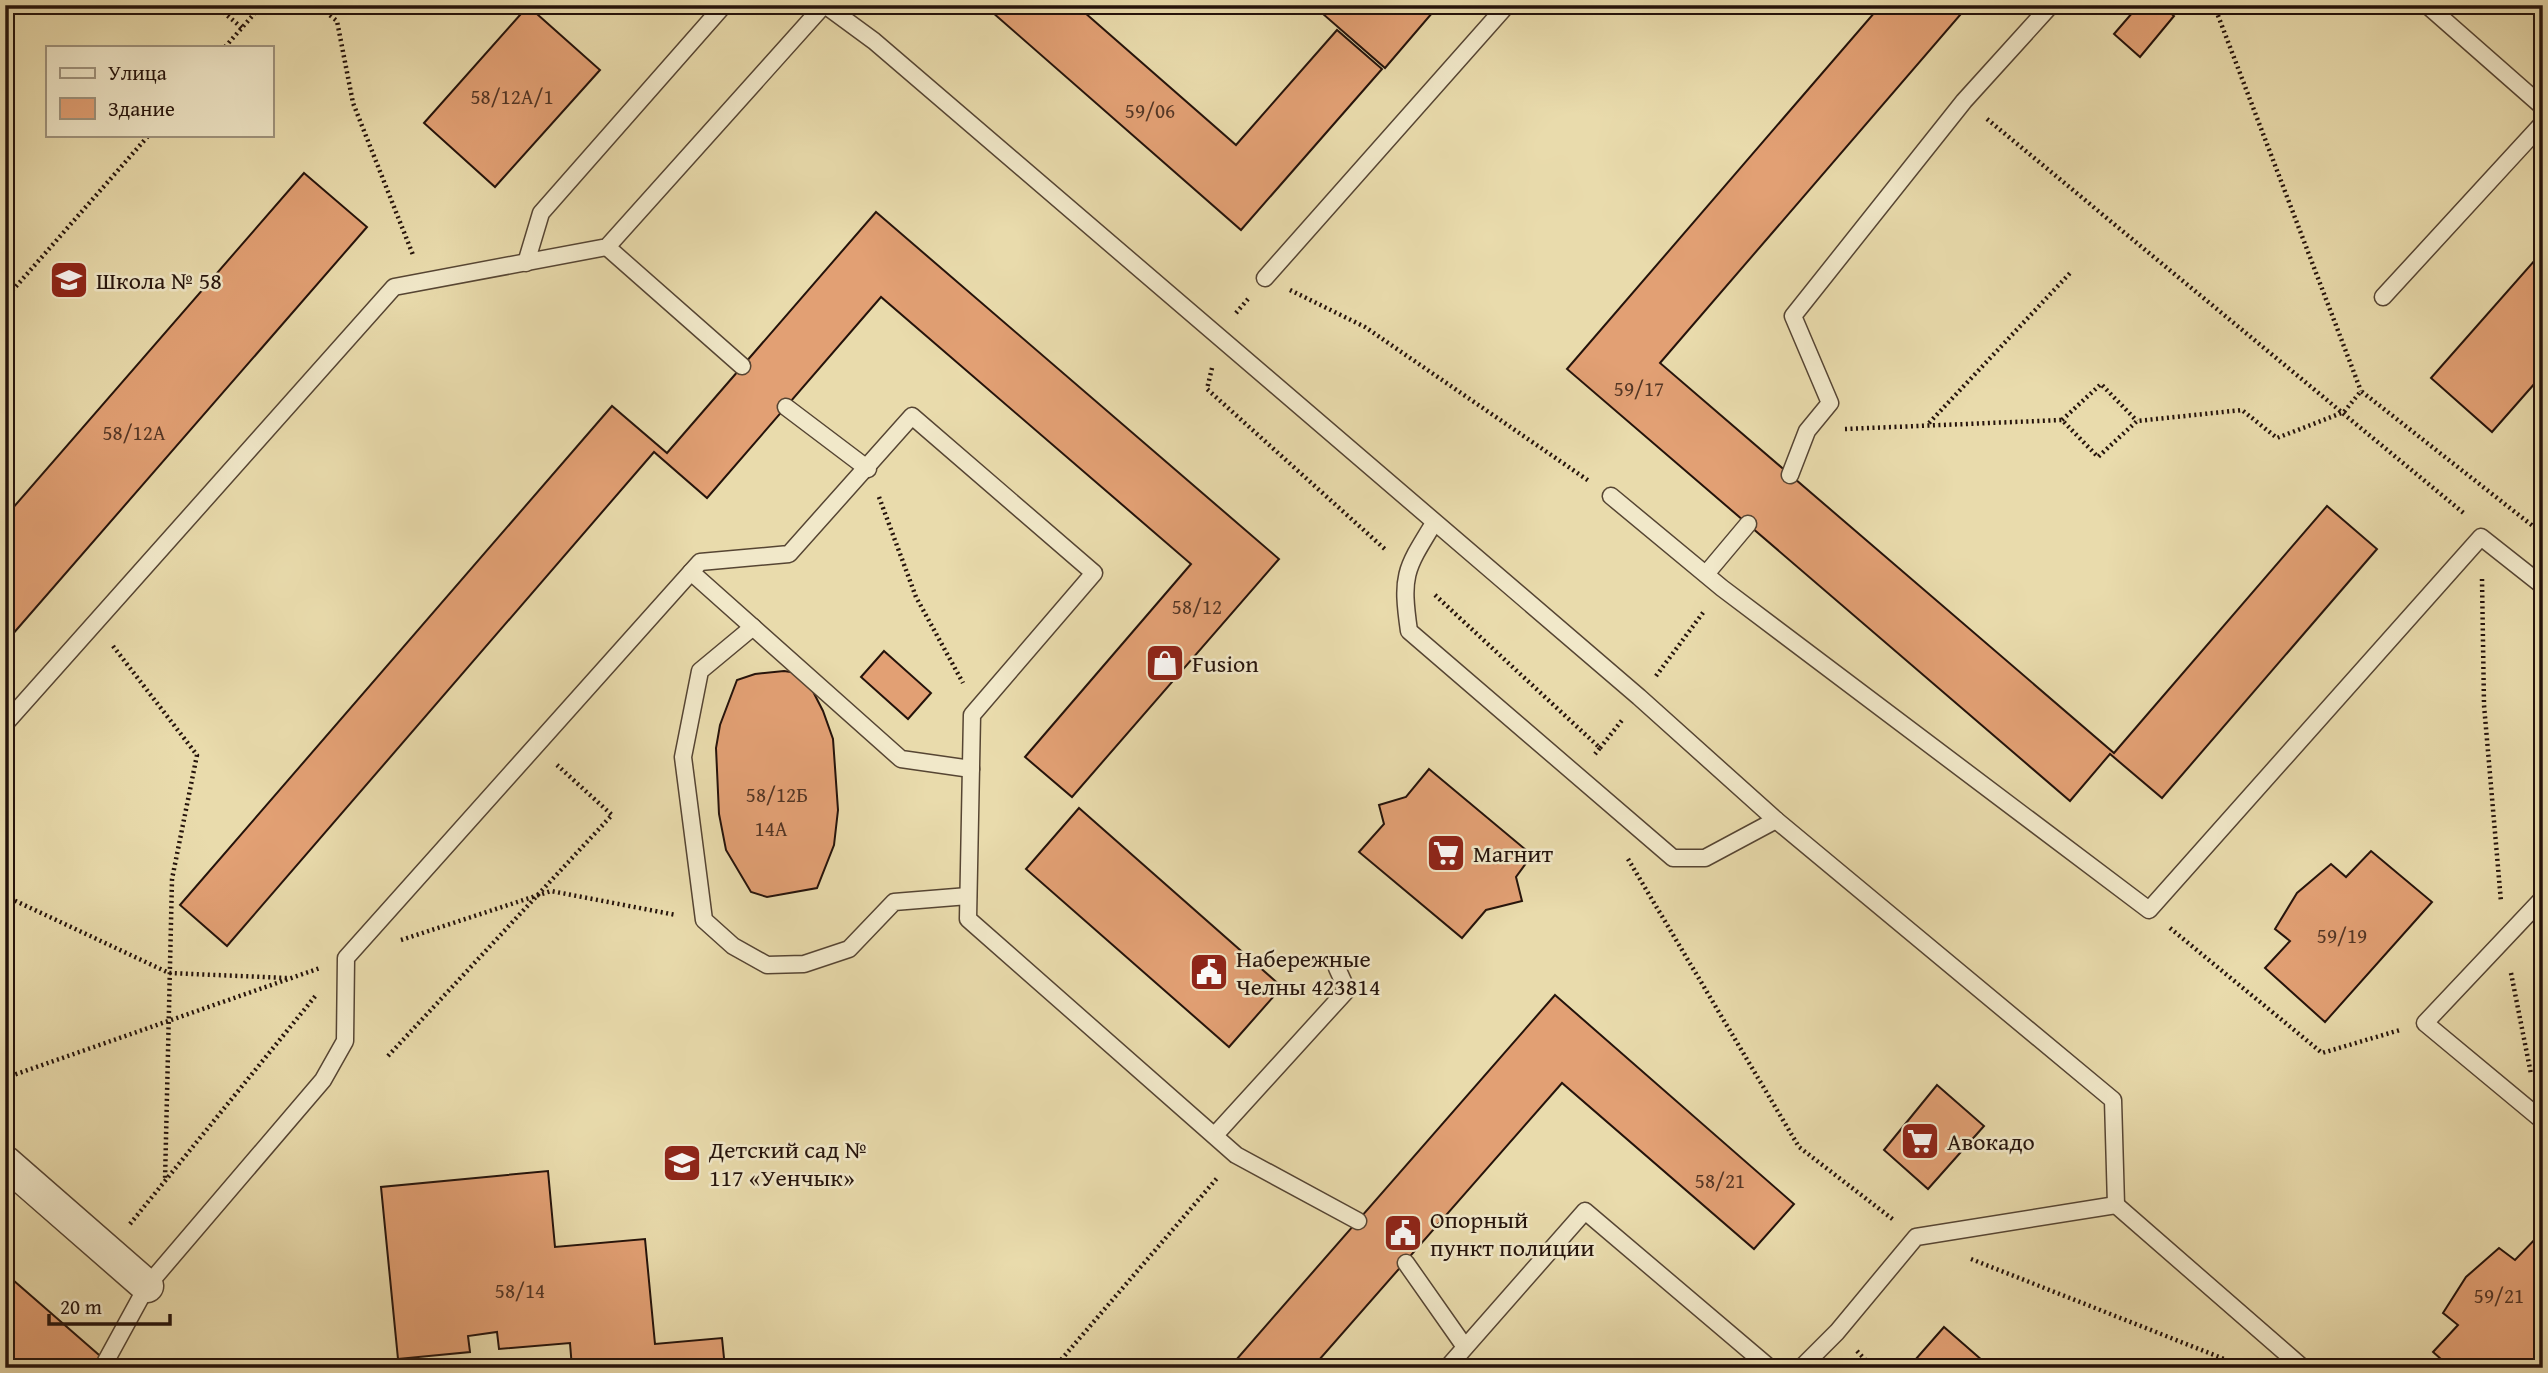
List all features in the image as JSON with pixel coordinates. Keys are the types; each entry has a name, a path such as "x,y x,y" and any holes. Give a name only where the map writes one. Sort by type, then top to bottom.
{"street":[{"path":"5,1162 147,1286"}],"lane":[{"path":"526,263 541,213 724,5"},
{"path":"5,724 394,287 607,247 825,5 874,41 1218,335 1433,523 1639,697 1776,820 2113,1100 2116,1205 2303,1368"},
{"path":"1265,278 1507,5"},
{"path":"1790,475 1807,431 1830,403 1793,316 1964,100 2051,5"},
{"path":"2427,5 2543,107"},
{"path":"2383,297 2543,123"},
{"path":"607,247 742,366"},
{"path":"786,407 868,469"},
{"path":"106,1361 147,1286 323,1080 345,1041 346,958 700,562 789,554 868,469 912,416 1094,573 972,715 968,919 1236,1155 1357,1221"},
{"path":"1611,496 1722,589 2149,910 2481,537 2543,586"},
{"path":"1433,523 1406,568 1403,592 1409,631 1674,858 1705,858 1776,820"},
{"path":"1706,574 1748,524"},
{"path":"691,572 901,759 971,768"},
{"path":"753,627 700,671 683,757 704,920 733,946 767,965 804,964 849,949 894,902 968,897"},
{"path":"2541,1120 2425,1023 2543,898"},
{"path":"1215,1135 1347,990 1337,968"},
{"path":"1801,1368 1837,1332 1916,1237 2116,1205"},
{"path":"1447,1368 1585,1211 1770,1368"},
{"path":"1406,1263 1465,1347"}],"path":[{"path":"215,5 242,28"},
{"path":"226,46 262,5"},
{"path":"317,5 337,21 353,103 423,282"},
{"path":"2214,5 2361,391 2543,534"},
{"path":"1964,100 2486,532 2481,537 2484,705 2504,939 2541,1120"},
{"path":"5,299 148,136"},
{"path":"1928,424 2072,271"},
{"path":"1600,748 1207,389 1218,335 1265,278 1365,327 1611,496"},
{"path":"1807,431 2062,420 2101,384 2137,421"},
{"path":"2062,420 2098,457 2137,421 2242,410 2277,438 2344,412 2361,391"},
{"path":"868,469 916,597 977,709"},
{"path":"1578,775 1722,589"},
{"path":"95,622 197,755 173,879 165,1181"},
{"path":"388,1056 612,815 536,746"},
{"path":"1620,847 1799,1147 1916,1237 2247,1368"},
{"path":"5,896 169,973 291,978"},
{"path":"2149,910 2322,1053 2425,1023"},
{"path":"108,1252 346,958"},
{"path":"1054,1368 1236,1155"}],"building":[{"path":"984,5 1076,5 1236,145 1337,30 1382,69 1241,230"},
{"path":"1331,5 1439,5 1385,68 1323,14"},
{"path":"1881,5 1967,7 1660,363 2114,753 2327,506 2377,549 2162,798 2110,754 2070,801 1567,369"},
{"path":"2139,5 2161,5 2174,16 2140,57 2114,34"},
{"path":"528,6 600,70 495,187 424,123"},
{"path":"304,173 367,227 5,643 5,517"},
{"path":"876,212 1279,559 1072,797 1025,757 1191,564 881,297 707,498 654,452 227,946 180,905 612,406 667,453"},
{"path":"2543,251 2543,374 2492,432 2431,378"},
{"path":"884,651 931,693 908,719 861,677"},
{"path":"784,671 804,674 823,711 833,739 838,810 834,845 817,888 767,897 751,892 726,850 719,814 716,748 720,725 737,680 755,674"},
{"name":"Магнит","path":"1429,769 1532,855 1516,877 1522,901 1486,910 1462,938 1359,852 1384,824 1379,805 1406,797"},
{"path":"1079,808 1282,987 1229,1047 1026,869"},
{"path":"2371,851 2432,902 2325,1022 2265,968 2290,941 2275,929 2297,893 2331,864 2346,877"},
{"path":"1555,995 1794,1204 1754,1249 1562,1083 1312,1368 1229,1368"},
{"path":"1937,1085 1984,1126 1928,1189 1884,1150"},
{"path":"548,1171 555,1247 645,1239 655,1344 722,1338 725,1368 572,1368 570,1343 499,1349 497,1332 468,1336 470,1352 398,1359 381,1187"},
{"path":"2539,1235 2543,1238 2543,1351 2528,1368 2451,1368 2433,1352 2458,1325 2443,1313 2466,1277 2499,1248 2515,1260"},
{"path":"5,1273 114,1368 16,1368 5,1358"},
{"path":"1944,1327 1991,1368 1908,1368"}],"place":[{"name":"Школа № 58","path":"69,280"},
{"name":"Fusion","path":"1165,663"},
{"name":"Магнит","path":"1446,853"},
{"name":"Набережные Челны 423814","path":"1209,972"},
{"name":"Авокадо","path":"1920,1141"},
{"name":"Детский сад № 117 «Уенчык»","path":"682,1163"},
{"name":"Опорный пункт полиции","path":"1403,1233"}]}
